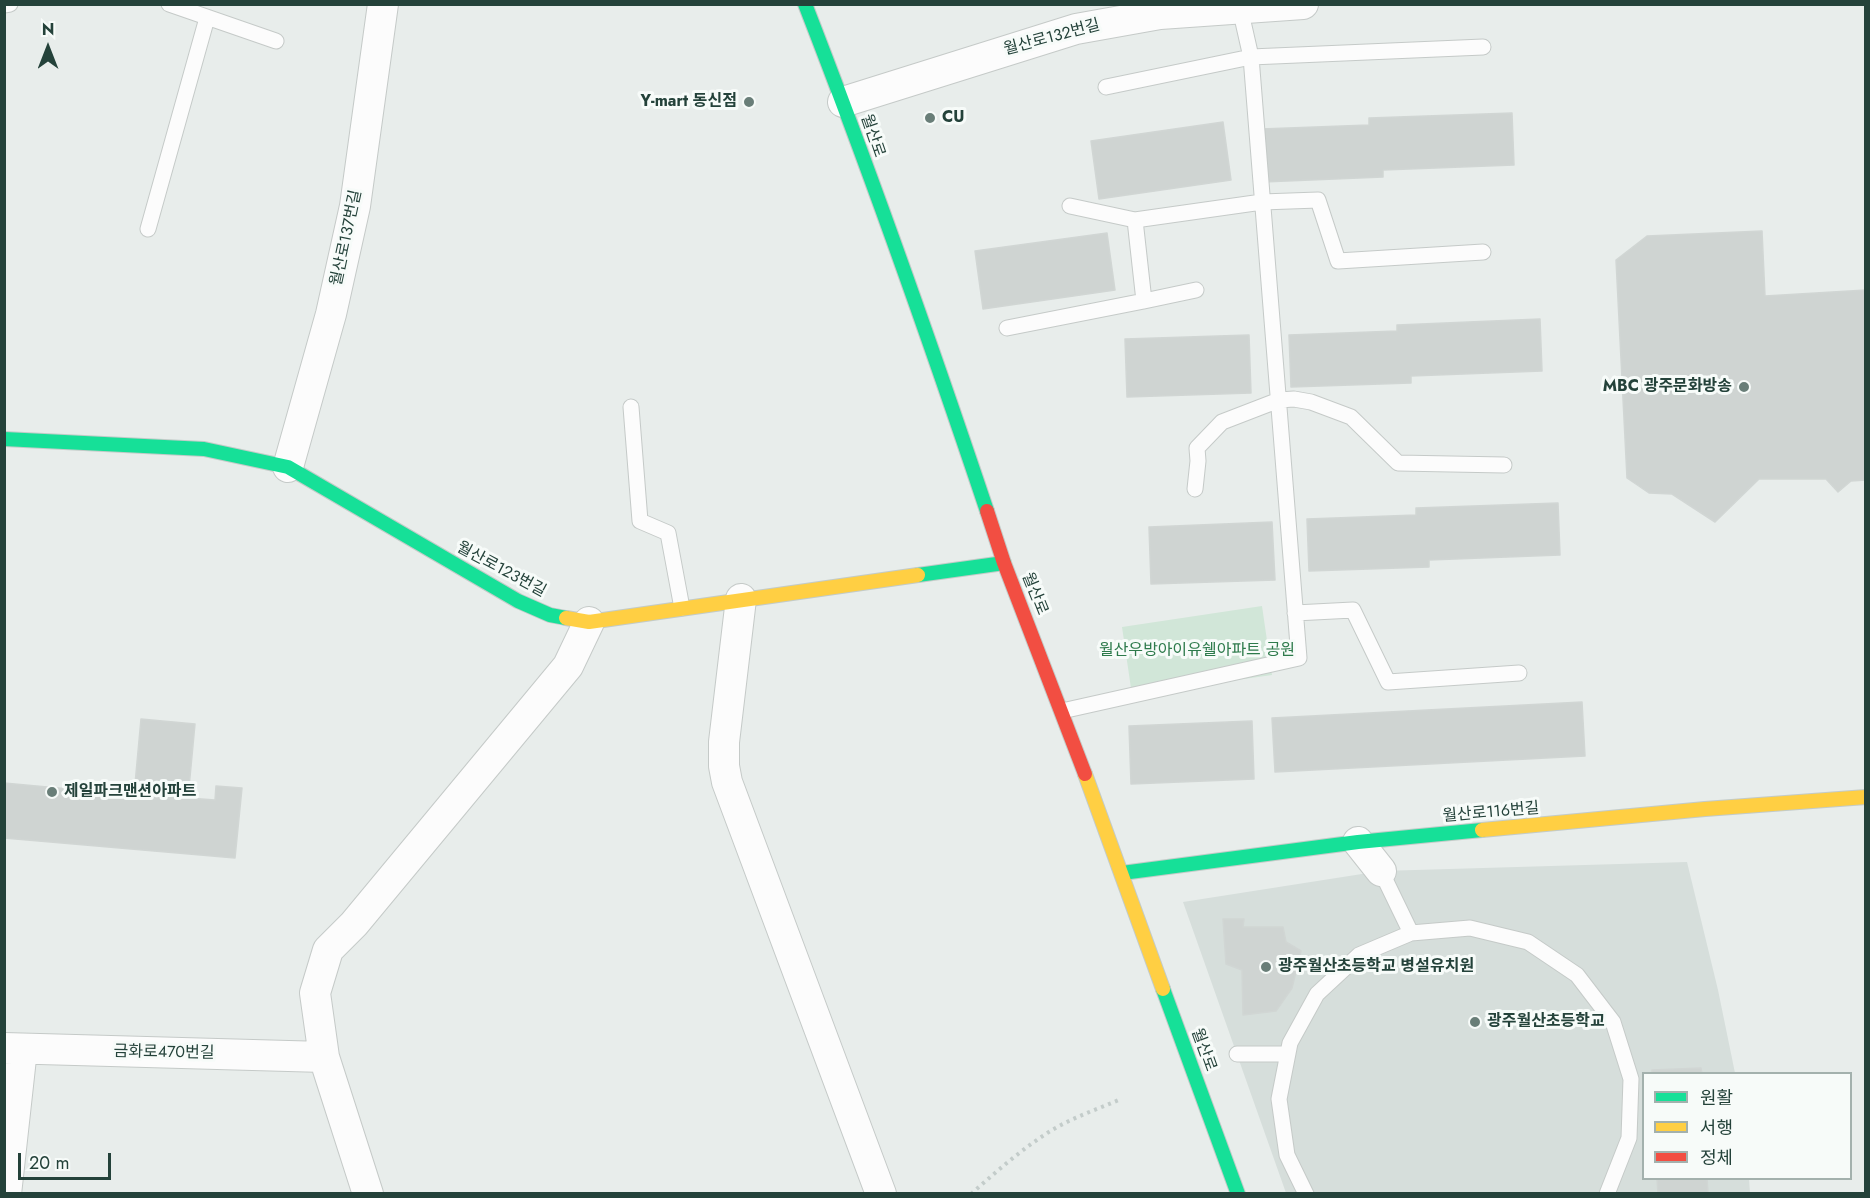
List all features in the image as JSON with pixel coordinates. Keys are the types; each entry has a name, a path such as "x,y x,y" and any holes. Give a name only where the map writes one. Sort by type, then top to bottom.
{"street":[{"name":"월산로137번길","path":"288,467 331,314 355,206 383,4"},
{"name":"월산로","path":"805,4 843,102 948,395 1004,563 1062,711 1238,1194"},
{"name":"월산로132번길","path":"843,102 1076,29 1160,14 1239,6 1304,4"},
{"name":"월산로123번길","path":"4,438 204,449 288,467 518,601 550,615 590,622 1004,563"},
{"path":"741,599 724,742 724,766 881,1194"},
{"path":"368,1194 324,1057 315,993 328,950 354,924 568,666 590,622"},
{"name":"월산로116번길","path":"1122,873 1358,842 1705,809 1866,797"},
{"path":"1358,842 1381,872"},
{"path":"6,1194 13,1049"},
{"name":"금화로470번길","path":"13,1049 324,1057"}],"lane":[{"path":"4,5 10,4"},
{"path":"169,4 276,42"},
{"path":"1062,711 1299,658 1251,57 1239,6"},
{"path":"148,229 207,18"},
{"path":"1106,87 1251,57 1483,47"},
{"path":"1070,206 1135,220 1262,202 1318,200 1338,261 1483,252"},
{"path":"1135,220 1144,301"},
{"path":"1006,328 1196,290"},
{"path":"1195,489 1197,448 1222,422 1279,400 1294,399 1311,402 1351,417 1398,463 1504,465"},
{"path":"631,407 640,521 668,533 682,608"},
{"path":"1295,613 1353,610 1388,682 1519,673"},
{"path":"1381,872 1411,933"},
{"path":"1306,1194 1287,1155 1279,1099 1290,1043 1317,994 1359,956 1411,933 1470,928 1528,942 1577,975 1613,1023 1631,1079 1629,1138 1607,1194"},
{"path":"1237,1054 1287,1054"}],"path":[{"path":"971,1194 1030,1144 1053,1129 1121,1099"}],"shaded area":[{"name":"광주월산초등학교","path":"1687,862 1718,990 1735,1072 1642,1072 1642,1180 1749,1180 1750,1193 1286,1193 1183,902 1381,871"}],"green space":[{"name":"월산우방아이유쉘아파트 공원","path":"1262,606 1272,675 1132,695 1122,627"}],"building":[{"path":"1512,113 1514,165 1383,170 1383,177 1263,182 1261,129 1369,125 1369,118"},
{"path":"1223,122 1231,180 1099,199 1091,141"},
{"name":"MBC 광주문화방송","path":"1762,231 1765,296 1866,290 1866,480 1851,481 1838,492 1826,479 1759,479 1715,522 1672,494 1649,493 1627,478 1616,260 1647,236"},
{"path":"1107,233 1115,290 983,309 975,251"},
{"path":"1540,319 1542,371 1411,376 1411,383 1291,387 1289,335 1397,331 1397,325"},
{"path":"1249,335 1251,393 1127,397 1125,339"},
{"path":"1558,503 1560,555 1429,560 1429,567 1309,571 1307,519 1416,515 1416,508"},
{"path":"1272,522 1275,580 1151,584 1149,527"},
{"path":"1582,702 1585,756 1275,772 1272,718"},
{"name":"제일파크맨션아파트","path":"141,719 195,724 188,798 215,800 216,786 242,788 235,858 4,838 4,783 134,795"},
{"path":"1252,721 1254,779 1131,784 1129,726"},
{"name":"광주월산초등학교 병설유치원","path":"1223,919 1244,919 1243,927 1283,927 1286,942 1301,951 1292,988 1276,1011 1243,1015 1242,970 1226,964"},
{"path":"1701,1068 1702,1072 1652,1072 1652,1070"},
{"path":"1657,1180 1707,1180 1708,1194 1658,1194"}],"traffic: fast":[{"path":"805,4 899,256 987,511"},
{"path":"4,439 204,449 288,467 518,601 550,615 566,618"},
{"path":"918,575 1004,563"},
{"path":"1122,873 1358,842 1482,830"},
{"path":"1163,989 1238,1194"}],"traffic: slow":[{"path":"566,618 589,622 918,575"},
{"path":"1085,774 1163,989"},
{"path":"1482,830 1705,809 1866,797"}],"traffic: jam":[{"path":"987,511 1004,563 1085,774"}],"place":[{"name":"Y-mart 동신점","path":"749,102"},
{"name":"CU","path":"930,118"},
{"name":"MBC 광주문화방송","path":"1744,387"},
{"name":"제일파크맨션아파트","path":"52,792"},
{"name":"광주월산초등학교 병설유치원","path":"1266,967"},
{"name":"광주월산초등학교","path":"1475,1022"}]}
